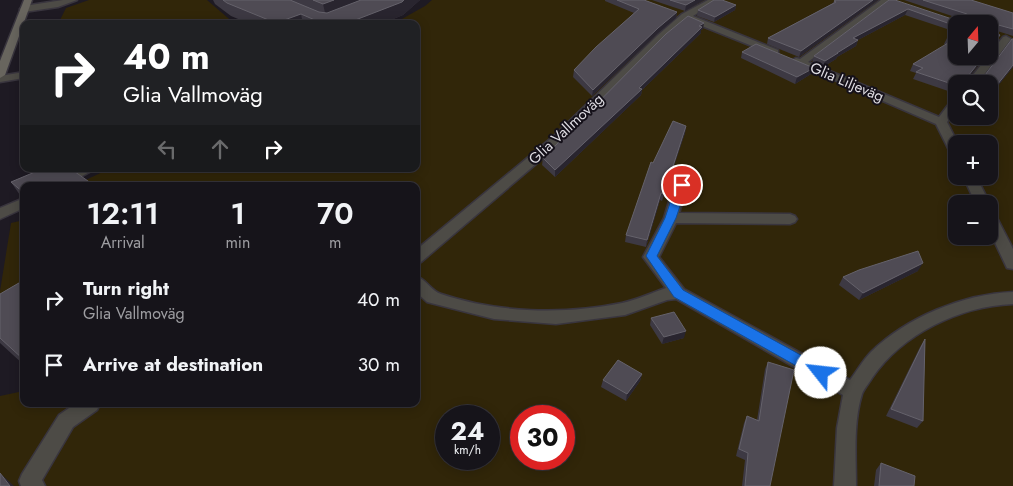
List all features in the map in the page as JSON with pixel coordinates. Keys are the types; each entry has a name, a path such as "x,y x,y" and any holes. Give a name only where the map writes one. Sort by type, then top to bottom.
{"street":[{"path":"20,20 26,4 58,4 73,0"},
{"name":"Glia Vallmoväg","path":"420,255 559,138 661,37 686,16 714,0"},
{"path":"801,63 892,1"},
{"name":"Glia Liljeväg","path":"670,11 801,63 941,122"},
{"path":"20,21 0,77 20,75"},
{"path":"978,75 1005,39"},
{"path":"948,113 941,122 948,136"},
{"path":"62,182 82,172"},
{"path":"74,176 82,182"},
{"path":"682,185 671,218 652,256 678,294 853,391"},
{"path":"0,214 20,204"},
{"path":"671,218 730,220 790,219"},
{"path":"998,234 1013,264"},
{"path":"420,286 433,298 486,311 556,318 625,309 666,294 678,294"},
{"path":"845,486 847,428 853,391 876,358 910,330 951,312 990,299 1013,298"},
{"path":"34,486 30,481 66,421 86,407"}],"shaded area":[{"path":"89,0 207,0 230,20 60,20 66,8"},
{"path":"432,0 1013,0 1013,13 986,5 1013,14 1013,486 0,486 0,396 19,392 20,407 65,407 71,409 74,407 420,407 420,182 81,182 103,172 420,172 420,20 400,20"},
{"path":"20,221 20,320 0,332 0,291 11,223"}],"building":[{"path":"223,0 290,0 319,12 327,13 361,0 404,0 355,20 315,20 301,14 284,20 269,20"},
{"path":"313,0 334,0 323,4"},
{"path":"617,0 644,0 677,12 593,90 574,70 596,47 639,9"},
{"path":"670,0 695,0 686,5"},
{"path":"714,0 722,0 736,5 715,17 698,10"},
{"path":"873,0 801,51 768,38 836,2 834,1"},
{"path":"889,0 895,0 948,18 948,23 908,9 853,38 858,40 825,61 814,56"},
{"path":"923,0 971,0 1013,13 1013,29 998,25 998,15 968,15"},
{"path":"688,16 704,23 699,26 702,27 639,88 642,89 555,170 543,158 666,34"},
{"path":"1012,39 1013,65 998,84 998,75 985,75 992,65 998,65 998,58"},
{"path":"948,43 948,65 977,65 969,75 948,75 948,83 916,72 923,68 913,64"},
{"path":"756,44 814,68 797,77 742,52"},
{"path":"673,121 686,126 664,194 661,193 647,240 626,235 651,162 653,163"},
{"path":"35,172 75,172 89,182 20,182 20,190 11,182"},
{"path":"918,251 923,263 863,293 843,277 859,270"},
{"path":"20,282 20,356 0,338 0,294"},
{"path":"674,312 686,331 664,337 651,318"},
{"path":"925,339 923,421 891,409"},
{"path":"618,360 642,374 627,394 603,380"},
{"path":"768,362 794,370 770,486 745,486 748,453 739,449 747,416 759,421"},
{"path":"881,463 915,476 914,486 879,486"},
{"path":"0,473 10,486 0,486"}],"route":[{"path":"682,185 671,218 652,256 678,294 821,373"}]}
